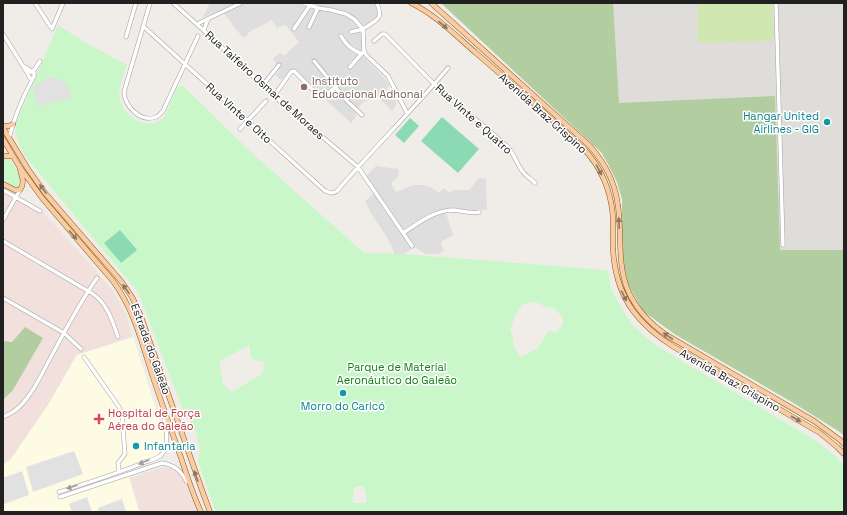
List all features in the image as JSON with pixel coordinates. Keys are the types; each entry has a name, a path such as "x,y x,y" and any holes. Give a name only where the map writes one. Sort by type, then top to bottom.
{"main road":[{"name":"Avenida Braz Crispino","path":"411,3 425,10 504,77 590,155 604,180 610,196 614,259 618,280 628,303 644,325 659,338 820,433 844,454"},
{"name":"Avenida Braz Crispino","path":"431,3 586,142 605,165 613,186 618,206 621,262 624,277 631,297 644,314 659,330 668,336 814,421 844,444"},
{"path":"3,139 3,127 13,124"},
{"name":"Estrada do Galeão","path":"3,127 28,169 45,193 132,297 140,314 210,512"},
{"path":"8,148 9,138"},
{"name":"Estrada do Galeão","path":"3,139 19,166 50,208 120,290 130,308 154,381 201,512"},
{"path":"3,156 14,156"},
{"path":"3,184 14,190 20,190 24,183 19,166"}],"street":[{"path":"35,3 52,29 63,3"},
{"path":"126,37 136,3"},
{"path":"150,3 124,92 128,106 136,114 144,118 152,118 158,116 166,107 198,36"},
{"name":"Rua Taifeiro Osmar de Moraes","path":"173,3 274,96 358,167 412,246"},
{"path":"197,24 235,4 241,3"},
{"path":"304,3 318,8 346,14 354,19 363,29 363,52 350,68"},
{"path":"351,32 363,29 378,19 380,16 380,11 377,3"},
{"path":"776,3 783,245"},
{"path":"294,29 310,5"},
{"path":"309,27 318,8"},
{"path":"204,30 208,19"},
{"name":"Rua Vinte e Oito","path":"144,27 325,191 330,193 337,191 358,167"},
{"path":"3,34 24,67 28,76 29,86"},
{"name":"Rua Vinte e Quatro","path":"374,41 382,34 385,34 434,84 507,146 513,153 522,171 535,183"},
{"path":"341,36 349,47 355,51 363,52 388,76 407,113"},
{"path":"28,76 29,72 33,72 40,61"},
{"path":"314,61 347,101 362,115"},
{"path":"263,85 279,66"},
{"path":"9,138 13,124 29,86 35,76 33,72 24,67"},
{"path":"358,167 448,68"},
{"path":"274,96 291,72 294,71 320,97 323,97 336,87"},
{"path":"28,76 34,78"},
{"path":"240,129 266,100"},
{"path":"3,190 40,211"},
{"path":"14,190 16,198"},
{"path":"3,220 20,190"},
{"path":"403,233 426,218 440,212 454,210 474,213 479,212"},
{"path":"3,241 95,295 102,302 109,313 118,337"},
{"path":"3,417 9,415 17,409 28,397 64,332 97,278"},
{"path":"3,298 64,332 82,349"},
{"path":"84,357 119,406 122,416 125,454 118,463 119,472"},
{"path":"59,492 119,472 160,456 164,451 167,436 164,418 154,381"},
{"path":"60,497 162,463 173,466 183,474 193,493"}],"shaded area":[{"path":"210,3 374,3 378,11 378,17 375,21 363,25 361,30 364,37 363,56 387,81 389,85 385,92 397,100 396,105 392,111 378,97 363,102 356,111 356,117 351,123 302,78 295,69 281,80 275,75 279,71 273,58 280,53 284,56 299,42 286,25 277,28 272,20 249,32 244,38 222,11 203,17"},
{"path":"441,3 844,3 844,436 792,402 676,335 656,321 628,284 622,199 617,182 601,152"},
{"path":"47,78 56,78 69,87 71,98 39,107 32,88"},
{"path":"376,166 398,169 399,176 391,183 396,192 413,185 422,185 431,187 439,193 444,188 450,193 454,190 469,190 479,178 486,179 487,210 477,209 474,212 445,210 453,235 441,242 444,251 438,254 425,254 415,247 404,254 395,254 388,239 365,201 377,191 366,176"},
{"path":"3,187 39,208 98,273 117,297 127,317 132,337 76,355 49,403 10,460 3,463 3,400 13,390 43,338 3,342"},
{"name":"Hospital de Força Aérea do Galeão","path":"133,337 165,441 163,449 159,455 126,468 139,512 3,512 3,464 10,460 49,403 77,355"},
{"path":"74,451 83,474 33,492 26,467"},
{"path":"164,467 170,468 181,476 198,512 140,512 130,478"},
{"path":"22,471 29,495 4,504 3,478"},
{"path":"87,497 92,512 72,512 69,504"},
{"path":"122,499 126,512 99,512 98,508"}],"green space":[{"path":"441,3 613,3 619,103 775,96 780,250 844,250 844,436 792,402 676,335 643,311 628,284 622,257 622,199 617,182 601,152"},
{"path":"698,3 773,3 773,41 698,43"},
{"name":"Parque de Material Aeronáutico do Galeão","path":"58,25 86,43 127,65 120,87 119,96 122,107 132,117 145,123 151,124 158,122 165,116 177,88 182,85 251,152 364,253 404,254 608,271 611,289 631,324 655,345 813,439 833,454 844,465 844,512 216,512 198,462 200,450 196,432 183,410 138,292 25,156 16,136 16,123","holes":["530,302 553,308 562,316 563,324 556,333 550,331 540,345 531,352 520,357 513,345 513,336 510,331 516,313 522,305","249,345 252,359 265,362 262,374 232,392 223,384 219,362","355,486 364,487 367,499 365,503 352,503"]},
{"path":"442,117 479,149 458,173 421,141"},
{"path":"410,118 419,126 404,143 395,135"},
{"path":"3,157 7,157 11,160 21,179 21,184 18,189 3,183"},
{"path":"120,230 137,250 121,263 104,243"},
{"path":"25,327 43,338 13,390 3,400 3,341 12,342"}],"place":[{"name":"Instituto Educacional Adhonai","path":"304,87"},
{"name":"Hangar United Airlines - GIG","path":"827,122"},
{"name":"Morro do Caricó","path":"343,393"},
{"name":"Hospital de Força Aérea do Galeão","path":"99,419"},
{"name":"Infantaria","path":"136,446"}]}
